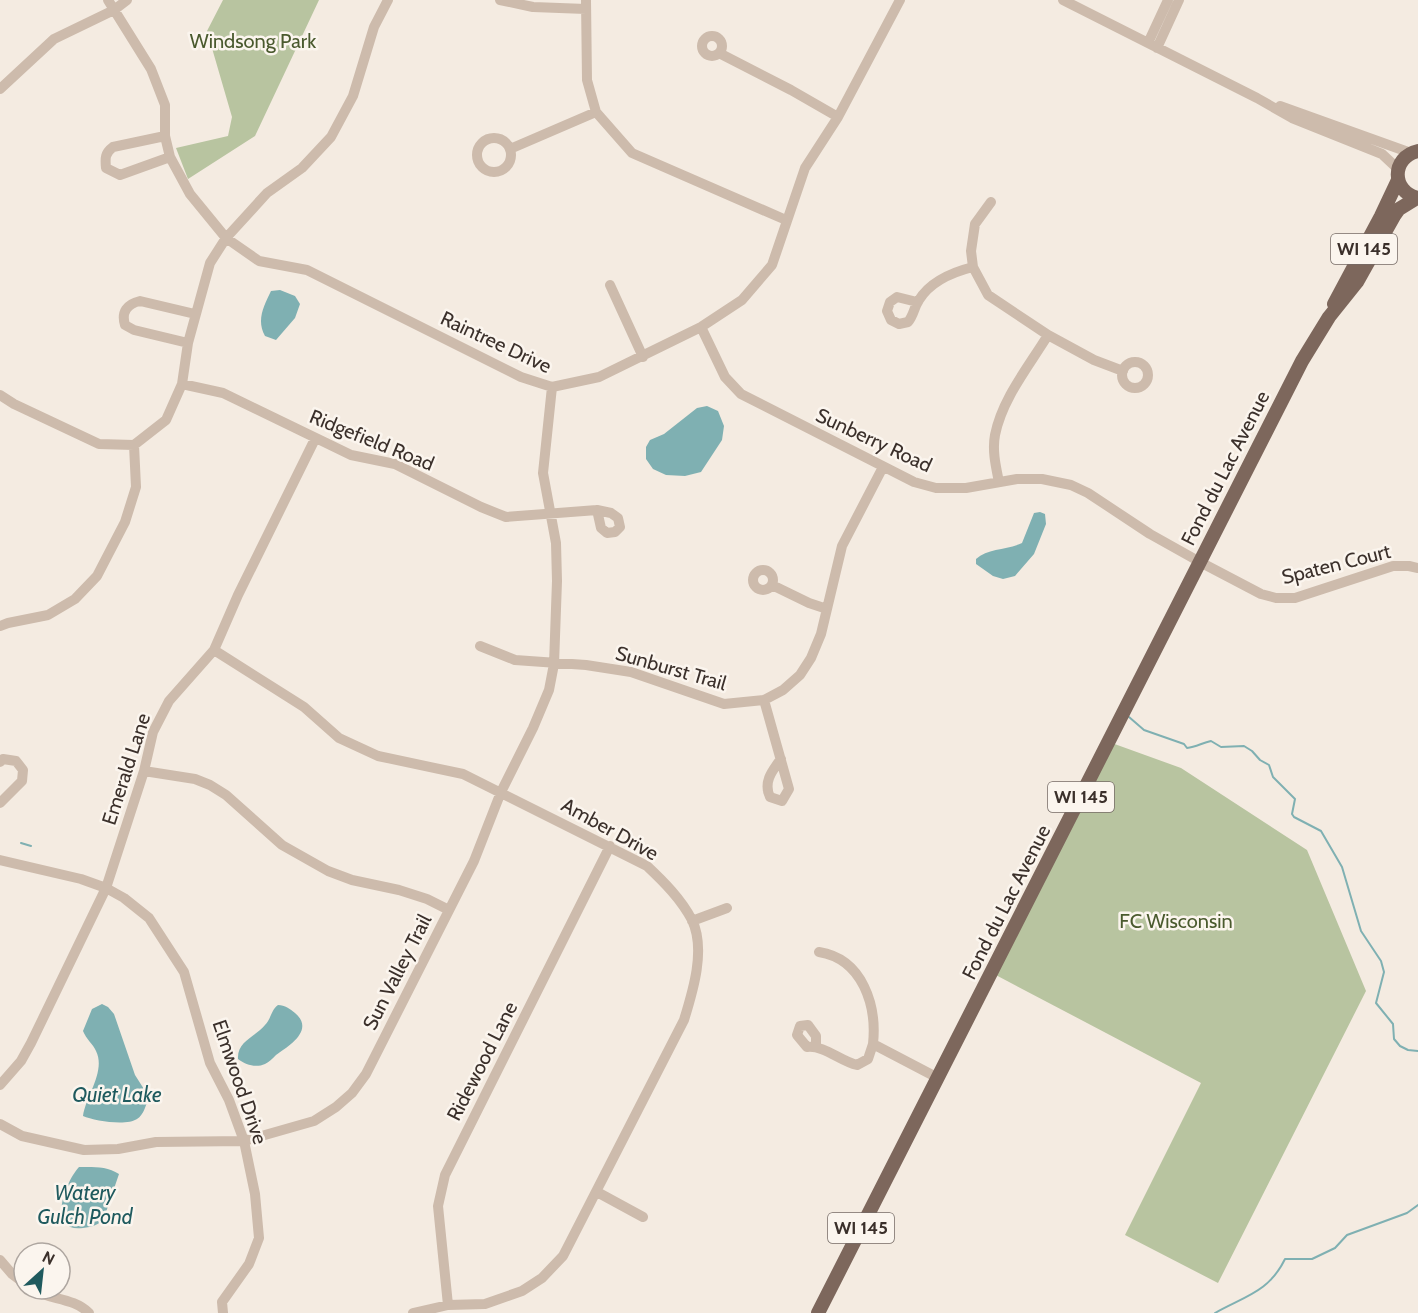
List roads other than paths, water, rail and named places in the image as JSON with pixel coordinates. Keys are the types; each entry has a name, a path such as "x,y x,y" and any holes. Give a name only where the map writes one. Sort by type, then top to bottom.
{"main road":[{"name":"WI 145","path":"1398,175 1402,159 1414,152"},
{"path":"1398,175 1403,190 1417,198"},
{"name":"Fond du Lac Avenue","path":"1329,317 1337,294 1370,239 1398,175"},
{"name":"Fond du Lac Avenue","path":"818,1313 1283,396 1329,317 1357,282 1399,208 1417,198"}],"street":[{"name":"Raintree Drive","path":"108,0 152,69 165,105 165,136 170,157 190,194 226,238 259,261 307,270 520,377 552,387 599,377 643,357 701,327 742,300 772,265 806,168 838,117 900,0"},
{"path":"0,89 54,39 114,10 127,0"},
{"path":"0,394 14,404 99,444 134,445 166,420 182,384 188,343 210,263 226,238 267,193 302,168 332,136 353,96 374,27 388,0"},
{"path":"500,0 533,7 586,5 587,80 596,112 632,153 786,220"},
{"path":"1063,0 1292,118 1382,153 1398,175"},
{"path":"1153,46 1168,0"},
{"path":"1153,46 1179,0"},
{"path":"719,53 838,117"},
{"path":"1257,98 1414,152"},
{"path":"510,149 596,112"},
{"path":"165,136 113,147 107,151 106,168 120,175 170,157"},
{"path":"991,202 975,224 971,251 973,267 988,295 1048,335 1094,360 1123,371"},
{"path":"917,302 926,291 942,279 960,270 973,267"},
{"path":"610,285 643,357"},
{"path":"188,343 135,330 125,325 123,317 125,309 131,303 140,301 195,314"},
{"name":"Sunberry Road","path":"701,327 726,377 741,394 914,482 936,488 966,488 1017,479 1042,479 1071,485 1088,493 1150,534 1200,562"},
{"path":"999,482 994,459 994,436 1003,412 1048,335"},
{"name":"Ridgefield Road","path":"182,384 223,393 351,455 395,464 506,517 597,510"},
{"name":"Sun Valley Trail","path":"0,1124 22,1136 84,1150 118,1149 156,1142 244,1141 314,1122 352,1093 366,1074 474,861 501,792 549,690 554,664 557,566 556,543 543,473 552,387"},
{"name":"Emerald Lane","path":"0,1085 21,1061 31,1043 106,888 144,771 153,732 169,701 214,650 238,595 315,439"},
{"path":"0,626 8,622 48,615 75,599 97,576 125,522 136,487 134,445"},
{"name":"Sunburst Trail","path":"480,646 515,660 586,665 631,672 724,704 764,700 783,690 800,675 814,650 821,634 842,546 883,467"},
{"name":"Spaten Court","path":"1200,562 1261,594 1285,598 1294,598 1394,566 1418,568"},
{"path":"772,585 827,609"},
{"name":"Amber Drive","path":"214,650 304,706 339,738 378,756 463,774 647,866 671,890 692,921 698,941 696,984 684,1020 563,1256 542,1278 522,1291 486,1304 448,1305 413,1313"},
{"path":"764,700 781,759"},
{"path":"0,762 3,759 16,762 23,770 22,781 0,803"},
{"path":"144,771 195,779 210,785 226,795 282,845 328,871 352,880 427,899 448,910"},
{"name":"Ridewood Lane","path":"448,1305 438,1206 445,1175 610,846"},
{"name":"Elmwood Drive","path":"0,861 81,879 106,888 124,898 149,918 184,972 210,1063 229,1100 244,1141 255,1194 259,1238 249,1264 222,1302 223,1313"},
{"path":"692,921 727,908"},
{"path":"816,1046 847,1063 857,1065 868,1059 873,1044 874,1029 873,1010 867,990 841,959 819,952"},
{"path":"873,1044 938,1078"},
{"path":"597,1192 643,1216"},
{"path":"0,1260 12,1274"},
{"path":"68,1301 89,1313"}],"water":[{"path":"280,290 295,296 300,304 295,318 276,340 265,336 261,319 271,291"},
{"path":"707,406 718,411 724,426 722,440 701,472 685,476 666,475 653,469 646,459 646,447 650,440 664,434 697,408"},
{"path":"1034,513 1045,514 1046,524 1034,554 1015,576 1003,579 993,576 976,564 976,559 981,555 1022,543"},
{"name":"Quiet Lake","path":"102,1004 114,1014 135,1075 149,1097 141,1115 132,1121 110,1122 83,1116 99,1067 96,1051 83,1031 92,1009"},
{"path":"278,1005 289,1009 300,1019 302,1025 298,1037 265,1064 258,1066 244,1063 238,1059 240,1048 265,1025"},
{"name":"Watery Gulch Pond","path":"79,1167 105,1168 119,1174 104,1218 95,1225 83,1228 72,1227 65,1223 62,1215 64,1194"}],"waterway":[{"path":"1129,717 1144,730 1184,744 1187,748 1211,741 1221,747 1244,746 1269,765 1273,777 1295,799 1292,814 1294,817 1321,831 1342,867 1361,931 1381,961 1384,972 1376,1003 1393,1024 1394,1039 1400,1046 1418,1051"},
{"path":"21,843 31,846"},
{"path":"1215,1313 1264,1286 1272,1279 1285,1259 1312,1259 1335,1248 1347,1235 1407,1213 1418,1205"}],"park label":[{"name":"Windsong Park","path":"253,41"},
{"name":"FC Wisconsin","path":"1176,921"}]}
